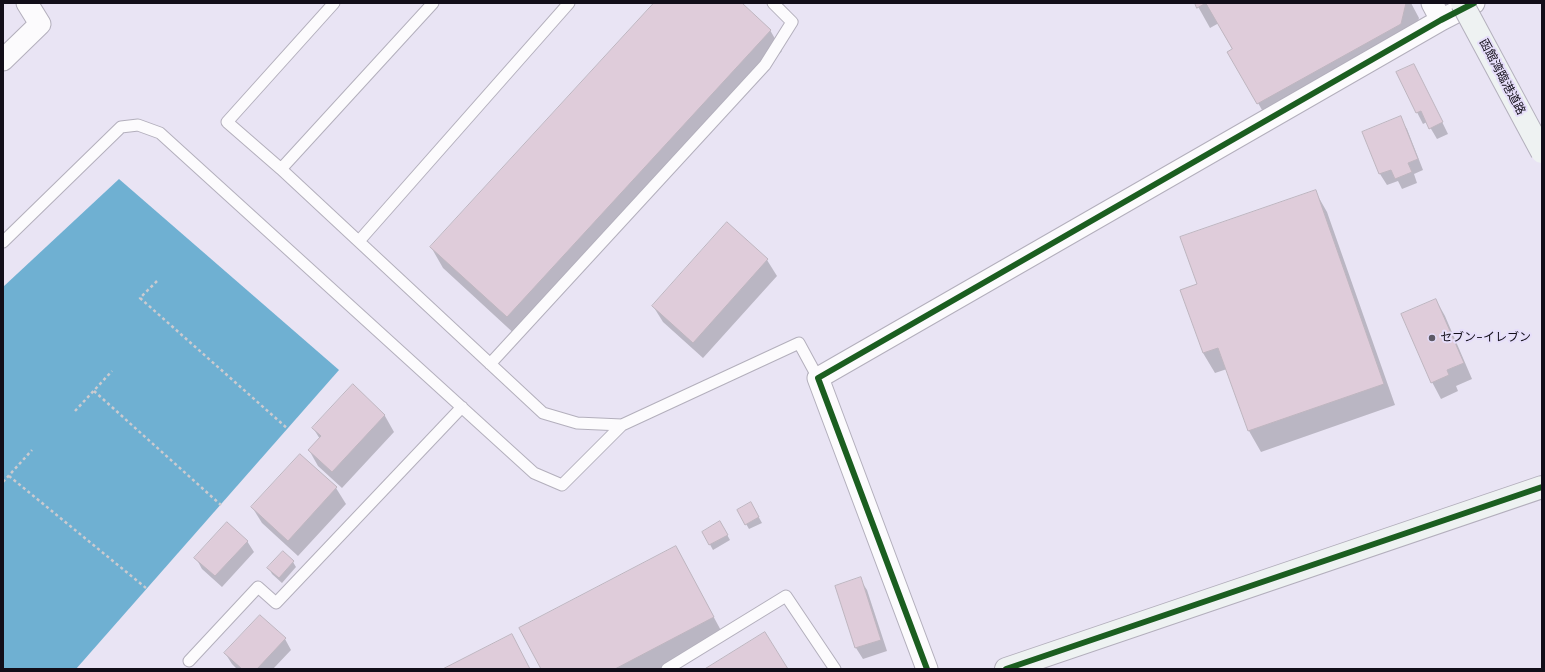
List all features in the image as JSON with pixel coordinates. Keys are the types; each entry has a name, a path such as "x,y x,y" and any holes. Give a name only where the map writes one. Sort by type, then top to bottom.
{"street":[{"path":"3,60 40,24 27,3"},
{"path":"927,669 818,378 1437,11 1466,4"},
{"name":"函館湾臨港道路","path":"1466,4 1542,152"},
{"path":"1006,669 1542,487"}],"lane":[{"path":"334,3 228,122 281,169 543,414 577,423 622,425"},
{"path":"281,169 433,3"},
{"path":"359,242 569,3"},
{"path":"490,364 765,65 792,22 773,3"},
{"path":"3,242 121,127 138,125 160,133 534,473 562,485 622,425 799,343 818,378"},
{"path":"189,661 258,587 276,603 462,408"},
{"path":"667,669 786,596 835,669"}],"path":[{"path":"157,281 140,298 288,429"},
{"path":"75,411 112,371"},
{"path":"94,391 221,505"},
{"path":"3,482 32,450"},
{"path":"9,476 146,588"}],"water":[{"path":"119,179 339,370 76,669 3,669 3,287"}],"building":[{"path":"654,3 742,3 771,30 507,317 430,247"},
{"path":"1195,3 1206,3 1197,8"},
{"path":"1206,3 1406,3 1401,24 1257,104 1227,52 1232,49"},
{"path":"1414,64 1443,122 1429,129 1421,111 1416,113 1396,72"},
{"path":"1401,116 1418,159 1408,163 1412,172 1395,179 1391,170 1379,174 1362,132"},
{"path":"1316,190 1384,384 1248,431 1218,348 1203,353 1180,290 1197,284 1180,237"},
{"path":"727,222 768,259 693,343 652,306"},
{"name":"セブン-イレブン","path":"1436,299 1464,363 1447,370 1449,375 1431,383 1401,314"},
{"path":"353,384 385,415 332,472 308,450 321,436 312,428"},
{"path":"300,454 337,487 288,541 251,507"},
{"path":"751,502 759,517 745,525 737,510"},
{"path":"720,521 728,535 709,545 702,532"},
{"path":"227,522 248,541 215,576 194,558"},
{"path":"676,546 714,617 615,669 541,669 519,628"},
{"path":"283,551 294,561 279,578 267,568"},
{"path":"861,577 881,640 855,648 835,586"},
{"path":"260,615 286,638 257,669 242,669 224,653"},
{"path":"765,632 788,669 705,669"},
{"path":"512,634 530,669 443,669"}],"cycle path":[{"path":"927,669 818,378 1441,20 1474,3"},
{"path":"1006,669 1542,487"}],"place":[{"name":"セブン-イレブン","path":"1432,338"}]}
